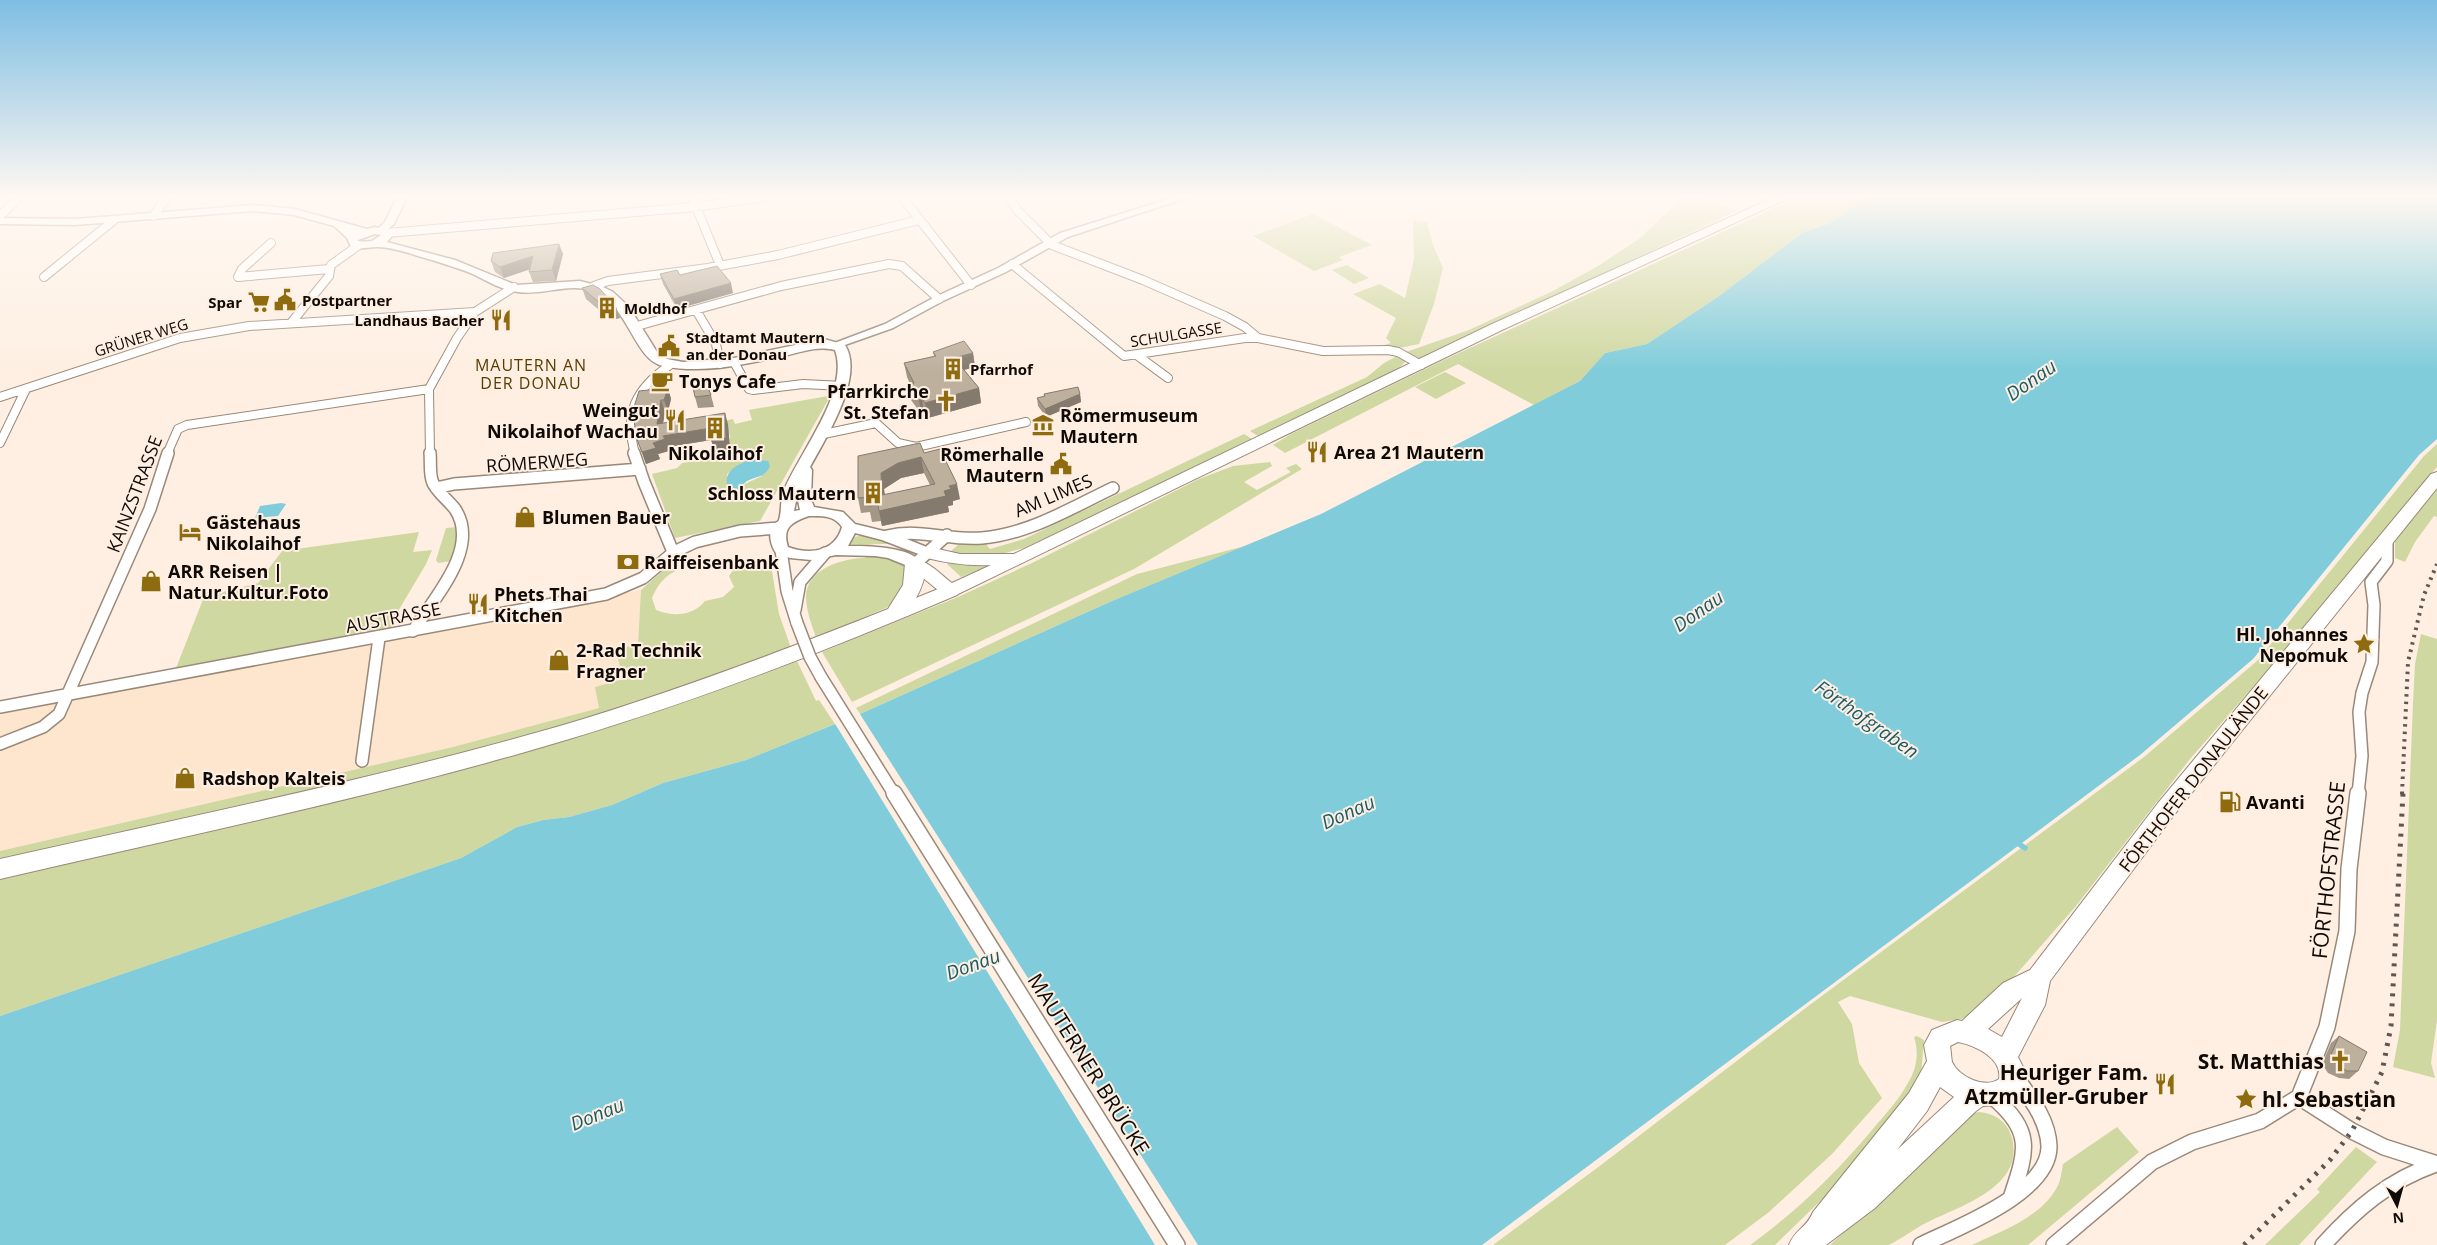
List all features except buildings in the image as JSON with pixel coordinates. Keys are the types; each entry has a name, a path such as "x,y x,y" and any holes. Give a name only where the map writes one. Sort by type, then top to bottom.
{"highway":[{"path":"895,614 910,592 922,558"},
{"path":"0,870 369,784 552,735 731,678 895,614 950,590"}],"main road":[{"path":"418,255 474,271 514,287 530,289 594,286 615,299 637,326 653,358 661,363 670,365 720,364 824,343 838,344 841,346 846,360 842,386 791,491 782,525 777,536 781,550 801,556 829,552 881,550 922,558 975,561 1023,557"},
{"path":"782,525 808,512 836,514 842,517 849,527 887,536 922,558 950,590 1023,557 1421,365 1655,255"},
{"path":"805,464 804,499 808,512"},
{"name":"FÖRTHOFER DONAULÄNDE","path":"1967,1032 2012,992 2039,977 2166,808 2431,484"},
{"path":"829,552 846,539 849,527"},
{"name":"FÖRTHOFER DONAULÄNDE","path":"2009,1065 2033,1005 2039,977"},
{"path":"1807,1241 1865,1198 1967,1102 2005,1091 2010,1086 2009,1065 1988,1041 1967,1032 1957,1031 1941,1038 1936,1045 1939,1064 1955,1084 1986,1096"},
{"path":"1807,1241 1918,1102 1939,1064"}],"street":[{"path":"44,277 71,255"},
{"path":"257,255 242,269 238,276 330,269"},
{"path":"291,323 329,276 331,265 342,255"},
{"path":"716,255 720,265"},
{"path":"594,286 608,281 720,265 771,255"},
{"path":"948,255 972,285"},
{"path":"838,344 889,326 939,299 972,285 1026,255"},
{"path":"1078,255 1225,316 1245,327 1258,338 1323,352 1388,350 1398,352 1421,365"},
{"path":"637,326 781,286 889,264 902,266 939,299"},
{"name":"SCHULGASSE","path":"1012,264 1124,356 1138,356 1188,346 1258,338"},
{"path":"413,631 458,561 463,544 463,526 455,510 432,482 428,409 430,389 457,338 475,312 514,287"},
{"path":"696,310 716,344 720,364"},
{"name":"GRÜNER WEG","path":"0,397 180,338 234,328 475,312"},
{"path":"1138,356 1168,378"},
{"path":"734,362 749,388 753,390 803,384 842,386"},
{"path":"670,365 651,380 631,410 629,421 631,444 673,552"},
{"path":"0,443 26,389"},
{"name":"KAINZSTRASSE","path":"68,695 150,509 169,449 178,429 187,425 430,389"},
{"path":"819,435 876,423 897,444 906,447 916,447 1026,422"},
{"name":"RÖMERWEG","path":"436,488 473,483 640,469"},
{"name":"AM LIMES","path":"887,536 916,530 980,538 1010,533 1065,511 1113,488"},
{"name":"AUSTRASSE","path":"0,707 379,638 606,594 640,580 654,571 673,552 698,541 782,525"},
{"path":"922,558 947,535"},
{"name":"FÖRTHOFSTRASSE","path":"2299,1097 2327,1027 2347,931 2349,869 2362,756 2359,712 2362,693 2372,662 2374,605 2371,582 2387,560 2387,538"},
{"name":"MAUTERNER BRÜCKE","path":"781,550 786,592 810,657 821,677 1178,1245"},
{"path":"796,620 796,590 800,582 829,552"},
{"path":"362,761 379,638"},
{"path":"0,744 42,727 59,714 68,695"},
{"path":"1921,1245 1988,1212 2011,1198 2031,1183 2042,1170 2048,1158 2048,1142 2037,1110 2009,1065"},
{"path":"1986,1096 2013,1115 2026,1144 2025,1158 2011,1198"},
{"path":"2054,1245 2152,1162 2192,1142 2260,1121 2299,1097 2352,1131 2384,1147 2437,1164"},
{"path":"2323,1245 2348,1218 2390,1182 2413,1170 2437,1164"}],"shaded area":[{"path":"641,590 638,644 623,679 599,708 453,747 0,851 0,711 160,685"}],"green space":[{"path":"1286,255 1344,255 1339,257 1343,260 1314,271"},
{"path":"1414,255 1437,255 1443,268 1434,304 1419,344 1399,348 1381,346 1391,343 1386,338 1396,318 1353,294 1380,284 1405,298"},
{"path":"1615,255 1642,255 1422,358 1417,358 1406,352 1469,330 1551,292"},
{"path":"1672,255 1773,255 1719,296 1647,344 1605,353 1580,381 1534,405 1458,364 1285,453 1273,445 1291,434 1448,358"},
{"path":"1347,265 1369,278 1354,284 1332,270"},
{"path":"1397,356 1406,361 1396,371 1258,436 1250,431 1367,377 1384,363"},
{"path":"1445,372 1466,383 1436,399 1415,387"},
{"path":"828,396 828,400 760,521 675,538 652,474 677,468 682,463 729,456 730,437 728,424 718,422 733,419 735,424 752,420 749,410","holes":["739,465 762,476 732,490 728,489 727,474"]},
{"path":"1244,434 1252,439 1112,508 1024,548 990,557 952,554 951,551 959,544 986,544 990,549 1024,539"},
{"path":"2437,444 2437,467 2273,664 2190,759 2076,906 2005,987 1978,1011 1961,1019 1942,1022 1850,996 1838,1002 1852,1024 1859,1063 1882,1098 1832,1154 1769,1212 1725,1245 1493,1245 1807,1007 2144,757 2257,661 2424,456"},
{"path":"1270,462 1272,466 1244,482 1257,490 1291,472 1286,468 1296,464 1302,469 1134,569 852,702 822,652 958,597 1032,563 1199,479 1233,466"},
{"path":"2437,489 2437,517 2434,516 2415,542 2405,562 2395,558 2395,541"},
{"path":"457,527 457,542 451,561 438,563 436,560 446,528"},
{"path":"419,532 413,552 432,550 426,564 394,618 393,626 398,628 176,668 204,597 258,583 282,551"},
{"path":"865,535 897,544 876,544 846,548 854,537"},
{"path":"1245,546 1112,601 860,714 856,708 1137,574"},
{"path":"867,553 887,556 903,564 909,575 898,599 888,607 816,638 806,602 808,587 812,579 827,567 846,560 865,558"},
{"path":"676,559 677,570 662,581 652,598 656,610 669,614 689,612 695,610 705,601 723,597 734,587 729,576 736,566 755,569 771,565 779,614 791,648 619,708 491,745 281,797 0,861 0,851 453,747 599,708 595,687 623,679 616,650 638,644 641,590"},
{"path":"948,562 983,565 985,567 961,577 947,564"},
{"path":"2421,634 2437,639 2437,1020 2431,1063 2435,1078 2393,1067 2400,1030 2415,664"},
{"path":"797,661 816,701 819,700 835,724 746,760 663,783 612,805 569,817 543,820 517,827 461,858 0,1016 0,877 733,684"},
{"path":"1917,1036 1924,1040 1921,1074 1912,1094 1845,1177 1775,1245 1750,1245 1815,1191 1858,1146 1892,1106 1914,1071 1917,1054 1914,1037"},
{"path":"1979,1112 1998,1118 2006,1125 2011,1135 2014,1153 2010,1168 2000,1181 1971,1202 1924,1224 1888,1245 1830,1245 1970,1114"},
{"path":"2117,1127 2139,1152 2028,1245 1972,1245 2022,1221 2044,1205 2059,1183 2063,1164"},
{"path":"2356,1147 2377,1162 2299,1245 2265,1245 2320,1192 2317,1189"}],"water":[{"name":"Donau","path":"1773,255 2437,255 2437,439 2419,455 2253,659 2140,755 1482,1245 0,1245 0,1016 461,858 517,827 543,820 569,817 612,805 663,783 746,760 860,714 1112,601 1321,514 1580,381 1605,353 1647,344 1719,296"},
{"path":"751,459 768,461 770,466 766,473 747,481 737,489 728,489 727,478 729,473 736,466"},
{"path":"286,504 278,516 255,518 260,506"}],"pier":[{"path":"858,711 1198,1245 1155,1245 834,722"}],"waterway":[{"name":"Förthofgraben","path":"2016,842 2025,848"}],"railway":[{"path":"2402,794 2408,662 2424,595 2437,564"},
{"path":"2244,1245 2330,1160 2352,1131 2382,1072 2391,1026 2403,793"}],"place":[{"name":"Postpartner","path":"285,300"},
{"name":"Spar","path":"259,302"},
{"name":"Moldhof","path":"607,308"},
{"name":"Landhaus Bacher","path":"501,320"},
{"name":"Stadtamt Mautern an der Donau","path":"669,346"},
{"name":"Pfarrhof","path":"953,369"},
{"name":"Tonys Cafe","path":"662,381"},
{"name":"Pfarrkirche St. Stefan","path":"946,401"},
{"name":"Weingut Nikolaihof Wachau","path":"675,420"},
{"name":"Römermuseum Mautern","path":"1043,425"},
{"name":"Nikolaihof","path":"715,428"},
{"name":"Area 21 Mautern","path":"1317,452"},
{"name":"Römerhalle Mautern","path":"1061,464"},
{"name":"Schloss Mautern","path":"873,493"},
{"name":"Blumen Bauer","path":"525,517"},
{"name":"Gästehaus Nikolaihof","path":"190,532"},
{"name":"Raiffeisenbank","path":"628,562"},
{"name":"ARR Reisen | Natur.Kultur.Foto","path":"151,581"},
{"name":"Phets Thai Kitchen","path":"478,604"},
{"name":"Hl. Johannes Nepomuk","path":"2364,644"},
{"name":"2-Rad Technik Fragner","path":"559,660"},
{"name":"Radshop Kalteis","path":"185,778"},
{"name":"Avanti","path":"2230,802"},
{"name":"St. Matthias","path":"2340,1061"},
{"name":"Heuriger Fam. Atzmüller-Gruber","path":"2165,1084"},
{"name":"hl. Sebastian","path":"2246,1099"}],"district":[{"name":"MAUTERN AN DER DONAU","path":"531,374"}]}
